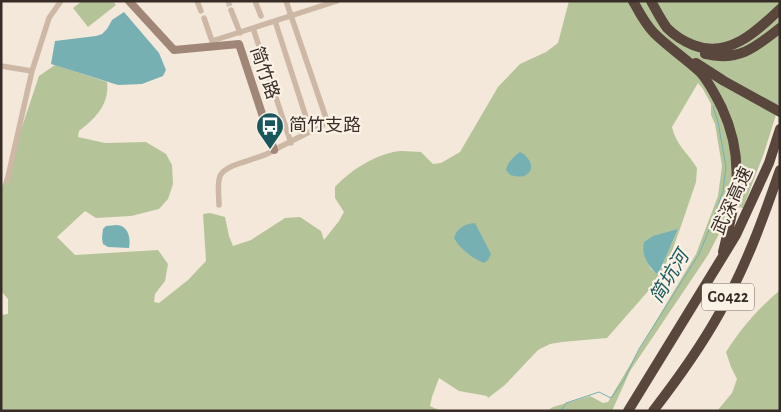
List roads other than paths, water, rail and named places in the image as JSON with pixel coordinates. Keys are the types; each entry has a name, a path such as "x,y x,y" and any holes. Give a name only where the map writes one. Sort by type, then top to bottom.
{"highway":[{"path":"633,1 653,32 702,74 716,95 727,119 734,143 738,169 736,194 720,263"},
{"path":"651,1 666,26 682,44 690,49 714,56 725,58 747,52 780,28"},
{"path":"666,26 684,41 701,48 715,50 745,39 765,24 780,9"},
{"path":"678,52 724,81 780,112"},
{"name":"武深高速","path":"628,411 736,235 768,163 780,129"},
{"name":"武深高速","path":"653,411 684,369 720,312 747,259 780,170"},
{"path":"768,203 780,182"}],"street":[{"path":"7,181 32,71 49,18 61,1"},
{"name":"简竹路","path":"129,1 174,50 239,44 274,150"},
{"path":"197,1 201,11"},
{"path":"256,1 262,20"},
{"path":"219,205 221,175 229,168 268,155 274,150 324,125 326,118 286,1"},
{"path":"204,18 212,41 253,28 262,20 275,21 337,1"},
{"path":"232,10 240,33"},
{"path":"275,21 306,117 324,125"},
{"path":"253,28 291,143"},
{"path":"1,66 32,71"}],"water":[{"path":"124,12 159,53 166,70 163,76 142,84 118,85 51,64 55,41 102,34 112,20"},
{"path":"520,152 530,162 531,169 524,176 510,175 506,170 507,167 511,160"},
{"path":"475,223 491,254 484,263 467,253 454,238 462,227"},
{"path":"117,225 124,227 128,233 130,240 129,248 108,247 103,244 103,229 106,226"},
{"path":"678,229 658,275 646,260 643,247 644,242 653,236"}],"waterway":[{"name":"简坑河","path":"561,411 566,403 599,392 611,398 624,380 639,349 699,254 723,191 726,167 718,122 713,107 716,105"}],"tunnel":[{"path":"228,1 231,10"}],"place":[{"name":"简竹支路","path":"270,150"}]}
